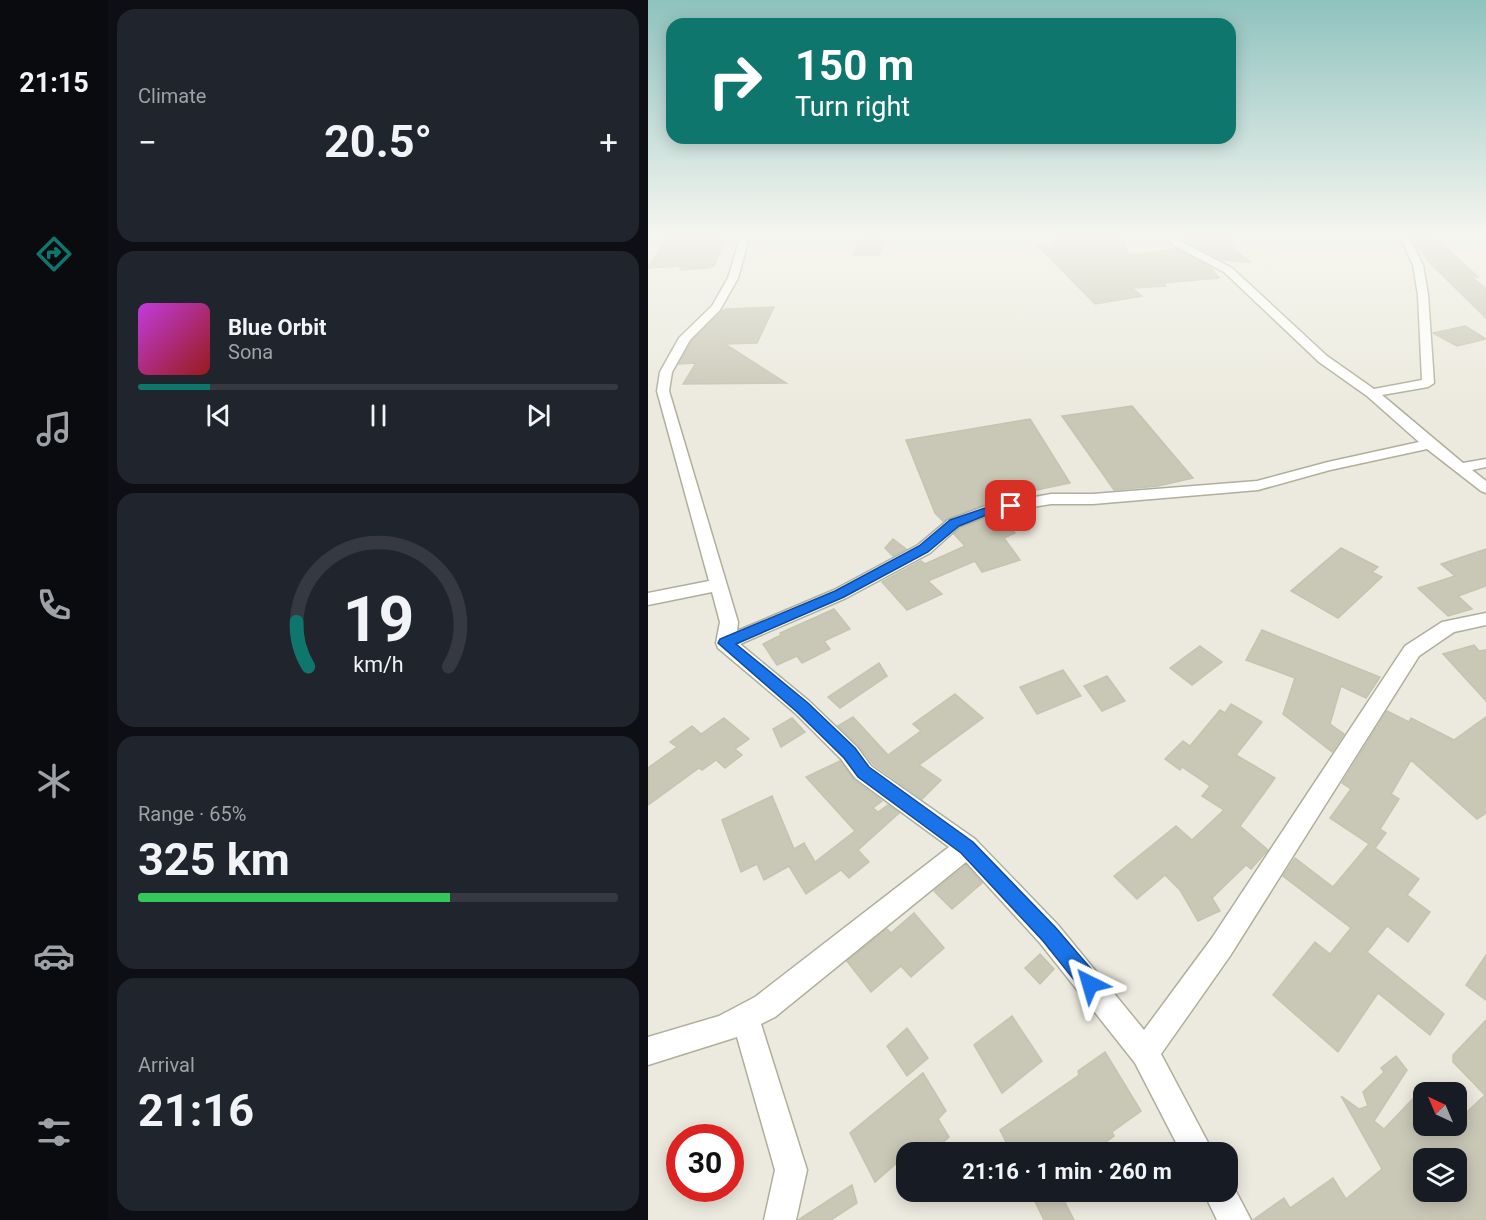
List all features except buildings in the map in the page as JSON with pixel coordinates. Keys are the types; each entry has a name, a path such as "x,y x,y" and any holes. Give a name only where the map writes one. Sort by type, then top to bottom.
{"street":[{"path":"725,292 716,308 685,338 666,372 663,391 729,622 725,643"},
{"path":"1251,292 1323,359 1372,393 1430,444 1486,488"},
{"path":"1372,393 1428,383 1422,292"},
{"path":"725,643 840,594 924,549 954,523 992,509 1051,499 1093,499 1258,485 1328,466 1430,444"},
{"path":"1461,468 1486,463"},
{"path":"648,599 719,585"},
{"path":"1144,1053 1221,947 1412,651 1449,627 1486,619"},
{"path":"725,643 802,707 849,753 863,772 967,847 1050,934 1144,1053 1193,1142"},
{"path":"648,1051 724,1029 765,1007 967,847"},
{"path":"745,1018 791,1170 780,1220"},
{"path":"1225,1202 1235,1220"}],"route":[{"path":"1011,506 992,509 954,523 924,549 840,594 725,643 802,707 849,753 863,772 967,847 1050,934 1090,984"}]}
